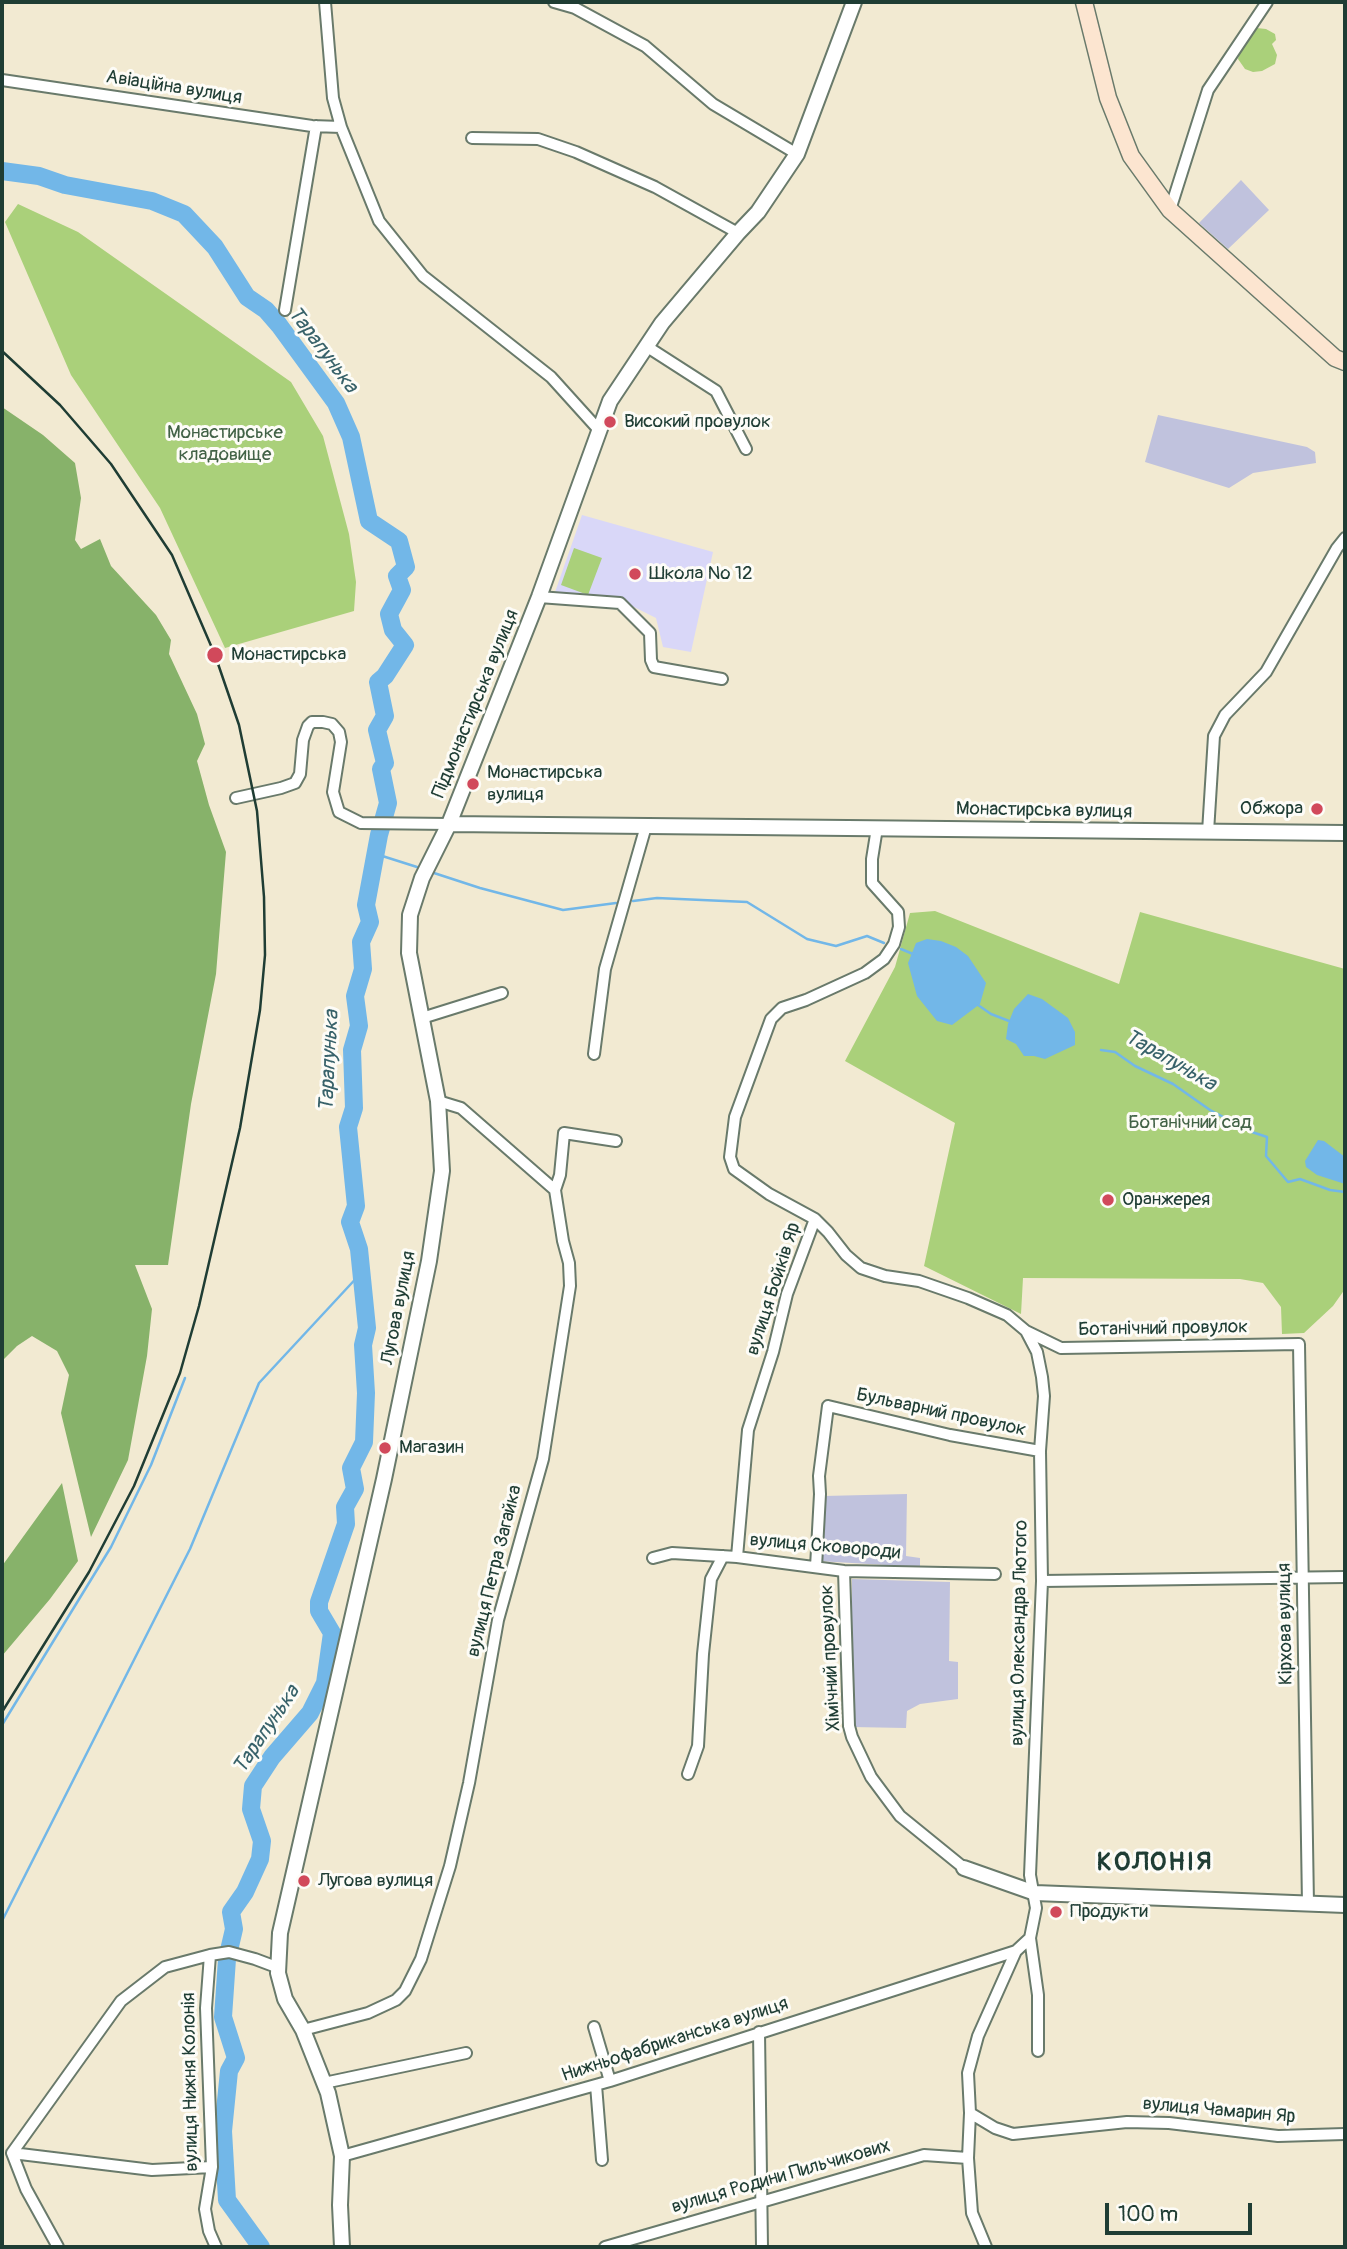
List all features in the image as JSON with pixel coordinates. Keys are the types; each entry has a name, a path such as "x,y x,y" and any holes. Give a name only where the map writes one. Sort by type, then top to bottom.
{"main road":[{"path":"1084,2 1108,98 1131,156 1170,210 1335,358 1345,362"}],"street":[{"path":"325,2 333,98 341,127 379,221 423,276 551,377 598,429"},
{"path":"554,2 575,8 645,46 713,104 797,154"},
{"name":"Підмонастирська вулиця","path":"449,824 539,597 610,401 662,323 737,233 758,212 797,154 854,2"},
{"path":"1170,210 1208,90 1268,2"},
{"name":"Авіаційна вулиця","path":"2,80 316,126 341,127"},
{"path":"285,310 316,126"},
{"path":"472,138 543,140 655,187 737,233"},
{"path":"646,346 716,391 746,449"},
{"path":"1208,832 1214,736 1224,715 1266,672 1345,538"},
{"name":"Підмонастирська вулиця","path":"539,597 620,603 650,633 651,660 654,667 722,679"},
{"path":"236,798 281,789 295,783 300,774 303,740 308,726 312,722 323,722 332,724 339,732 341,742 334,792 339,812 362,823 449,824"},
{"name":"Монастирська вулиця","path":"449,824 1345,833"},
{"name":"Лугова вулиця","path":"342,2247 342,2157 324,2083 303,2030 285,1999 279,1968 280,1933 384,1479 429,1261 442,1171 439,1101 410,953 410,915 422,878 449,824"},
{"path":"594,1054 605,969 646,826"},
{"name":"вулиця Бойків Яр","path":"737,1557 748,1430 773,1352 787,1294 815,1219 769,1194 734,1170 730,1157 735,1117 771,1019 782,1008 865,973 884,960 894,944 899,927 898,912 872,883 872,859 877,828"},
{"path":"422,1018 502,993"},
{"path":"439,1101 461,1108 555,1190 560,1175 564,1133 616,1140"},
{"name":"вулиця Петра Загайка","path":"303,2030 368,2013 396,2000 405,1991 421,1959 450,1866 469,1783 498,1620 543,1459 570,1286 569,1263 555,1190"},
{"name":"Ботанічний провулок","path":"815,1219 861,1268 885,1276 919,1281 968,1298 1007,1315 1026,1331 1061,1348 1299,1344"},
{"name":"вулиця Олександра Лютого","path":"1026,1331 1037,1352 1044,1396 1040,1451 1042,1581 1030,1875 1036,1908 1030,1938 1038,1995 1038,2051"},
{"name":"Кірхова вулиця","path":"1299,1344 1308,1904"},
{"name":"Бульварний провулок","path":"816,1567 819,1476 828,1406 950,1435 1040,1451"},
{"name":"вулиця Сковороди","path":"653,1558 672,1553 737,1557 844,1571 995,1574"},
{"path":"688,1774 698,1746 703,1654 711,1580 723,1556"},
{"name":"Хімічний провулок","path":"844,1571 849,1726 852,1737 871,1777 900,1816 964,1868"},
{"path":"1042,1581 1345,1577"},
{"path":"964,1868 1035,1894 1345,1905"},
{"path":"986,2247 972,2213 968,2158 968,2073 978,2036 1016,1951 1030,1938"},
{"name":"Нижньофабриканська вулиця","path":"342,2157 610,2081 1016,1951"},
{"path":"12,2153 121,2001 165,1967 229,1952 279,1968"},
{"name":"вулиця Нижня Колонія","path":"210,1955 206,2008 212,2166 205,2209 209,2231 216,2247"},
{"path":"594,2027 610,2081"},
{"path":"759,2032 762,2247"},
{"path":"324,2083 466,2053"},
{"path":"596,2085 602,2160"},
{"name":"вулиця Чамарин Яр","path":"970,2113 995,2128 1013,2134 1127,2122 1169,2123 1278,2136 1345,2134"},
{"path":"12,2153 152,2170 212,2166"},
{"path":"12,2153 26,2189 58,2247"},
{"name":"вулиця Родини Пильчикових","path":"608,2247 761,2200 923,2155 968,2158"}],"shaded area":[{"path":"1241,180 1269,210 1228,249 1199,223"},
{"path":"1158,415 1307,447 1315,452 1316,463 1253,473 1229,488 1145,462"},
{"name":"Школа № 12","path":"582,515 713,552 691,652 663,647 656,618 620,600 554,595"},
{"path":"907,1494 906,1556 920,1558 920,1567 818,1561 824,1496"},
{"path":"852,1579 950,1582 949,1661 958,1662 958,1699 920,1704 907,1711 906,1728 852,1727"}],"green space":[{"path":"1257,28 1275,34 1276,40 1272,44 1277,55 1275,64 1262,71 1253,72 1245,69 1238,59 1240,48"},
{"name":"Монастирське кладовище","path":"18,204 78,232 291,382 323,436 349,534 356,582 354,611 225,648 160,508 71,375 5,222"},
{"path":"2,407 43,435 75,463 81,498 75,540 81,549 100,539 111,566 156,615 171,640 169,654 197,714 205,744 197,761 226,852 216,974 191,1104 168,1265 135,1265 152,1309 147,1356 128,1460 91,1537 61,1413 69,1375 57,1351 32,1336 2,1361"},
{"path":"574,548 602,558 588,595 561,585"},
{"name":"Ботанічний сад","path":"935,911 1119,984 1140,912 1345,969 1345,1289 1333,1306 1304,1333 1282,1334 1281,1307 1263,1283 1240,1279 1023,1278 1021,1314 924,1266 955,1123 845,1061 895,967 910,913"},
{"path":"62,1483 78,1561 2,1656 2,1566"}],"water":[{"path":"927,939 956,947 968,956 986,983 980,1004 952,1025 937,1021 917,996 908,963 916,943"},
{"path":"1028,994 1042,999 1068,1018 1075,1032 1075,1045 1045,1059 1024,1056 1016,1044 1006,1039 1014,1009"},
{"path":"1318,1140 1324,1141 1345,1157 1345,1184 1317,1175 1306,1167 1305,1161"}],"waterway":[{"name":"Тарапунька","path":"2,171 39,176 65,185 152,201 184,214 215,247 247,297 266,310 279,325 336,403 351,437 369,521 399,541 406,567 397,576 402,590 389,614 393,630 405,645 385,676 378,682 385,716 377,730 385,763 381,769 388,803 366,905 370,922 361,942 363,969 355,996 359,1026 352,1050 354,1108 348,1127 356,1206 350,1222 359,1249 367,1328 363,1345 366,1393 364,1442 351,1468 355,1489 345,1507 346,1524 319,1602 319,1611 332,1633 325,1683 310,1713 272,1757 253,1786 251,1809 262,1841 260,1859 245,1892 231,1912 234,1929 227,1959 223,2017 236,2058 229,2071 223,2131 227,2200 261,2247"},
{"name":"Тарапунька","path":"376,854 417,867"},
{"name":"Тарапунька","path":"434,873 563,910 616,903"},
{"name":"Тарапунька","path":"633,901 657,898 747,902 807,939 836,946 867,936 884,943"},
{"name":"Тарапунька","path":"901,949 913,954"},
{"name":"Тарапунька","path":"978,1005 1009,1021"},
{"name":"Тарапунька","path":"1101,1050 1115,1052 1135,1066 1173,1084 1210,1110 1267,1137 1266,1156 1288,1182 1300,1179 1330,1190 1345,1192"},
{"name":"Тарапунька","path":"2,1921 190,1549 259,1383 362,1272"},
{"path":"2,1725 111,1547 151,1465 185,1378"}],"railway":[{"path":"2,351 60,405 111,464 172,555 215,655 239,725 257,811 264,897 265,955 260,1010 240,1128 199,1306 180,1373 134,1486 89,1572 2,1712"}],"place":[{"name":"Високий провулок","path":"610,422"},
{"name":"Школа № 12","path":"635,574"},
{"name":"Монастирська","path":"215,655"},
{"name":"Монастирська вулиця","path":"473,784"},
{"name":"Обжора","path":"1317,809"},
{"name":"Оранжерея","path":"1108,1200"},
{"name":"Магазин","path":"385,1448"},
{"name":"Лугова вулиця","path":"304,1881"},
{"name":"Продукти","path":"1056,1912"}],"district":[{"name":"КОЛОНІЯ","path":"1155,1863"}]}
